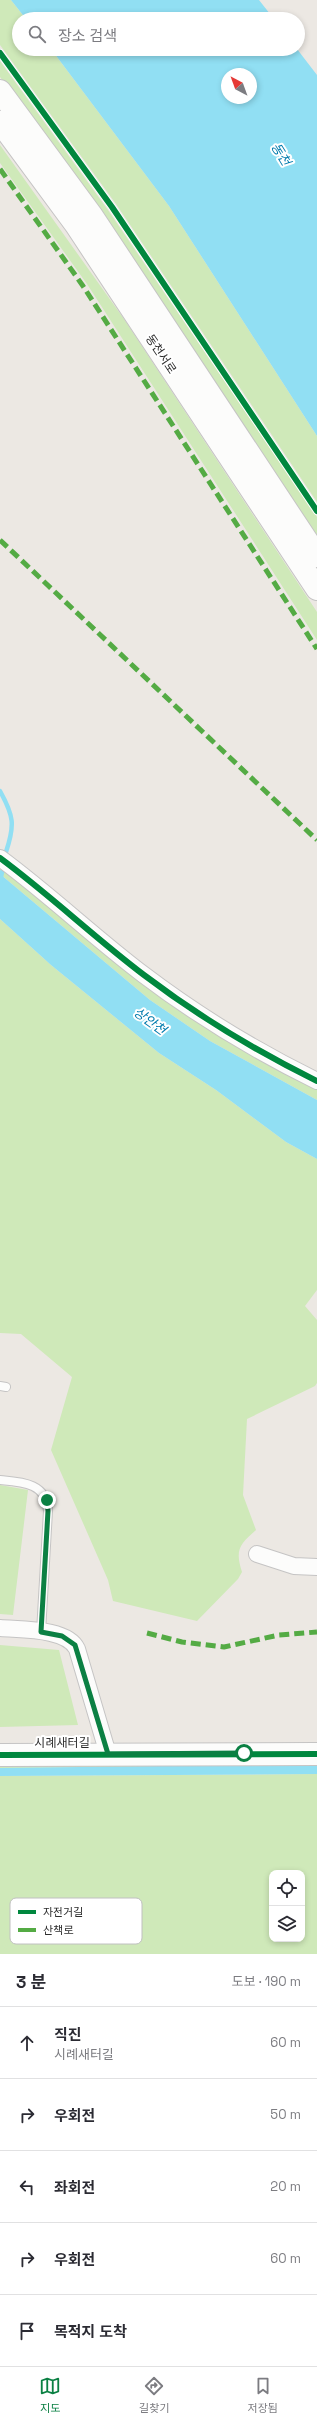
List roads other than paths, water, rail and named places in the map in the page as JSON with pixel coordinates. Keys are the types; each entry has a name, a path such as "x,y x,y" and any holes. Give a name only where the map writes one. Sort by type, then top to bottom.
{"main road":[{"name":"동천서로","path":"0,91 92,216 317,556"},
{"name":"동천서로","path":"0,122 76,225 317,589"},
{"name":"시례새터길","path":"0,1755 317,1754"}],"street":[{"path":"0,858 121,957 185,1005 270,1057 317,1081"},
{"path":"257,1554 294,1566 317,1567"},
{"path":"0,1628 41,1632 62,1636 75,1645 108,1754"}],"lane":[{"path":"0,1480 29,1483 42,1492 47,1500 48,1511 41,1632"}],"water":[{"path":"11,0 259,0 268,12 20,12"},
{"name":"동천","path":"56,56 302,56 317,75 317,436 169,206"},
{"name":"상안천","path":"0,874 150,1000 210,1041 317,1100 317,1159 286,1142 216,1090 159,1053 51,965 0,919"},
{"path":"317,1766 317,1774 0,1776 0,1768"}],"waterway":[{"path":"0,791 8,807 12,821 11,835 6,852"},
{"path":"0,882 2,872"}]}
